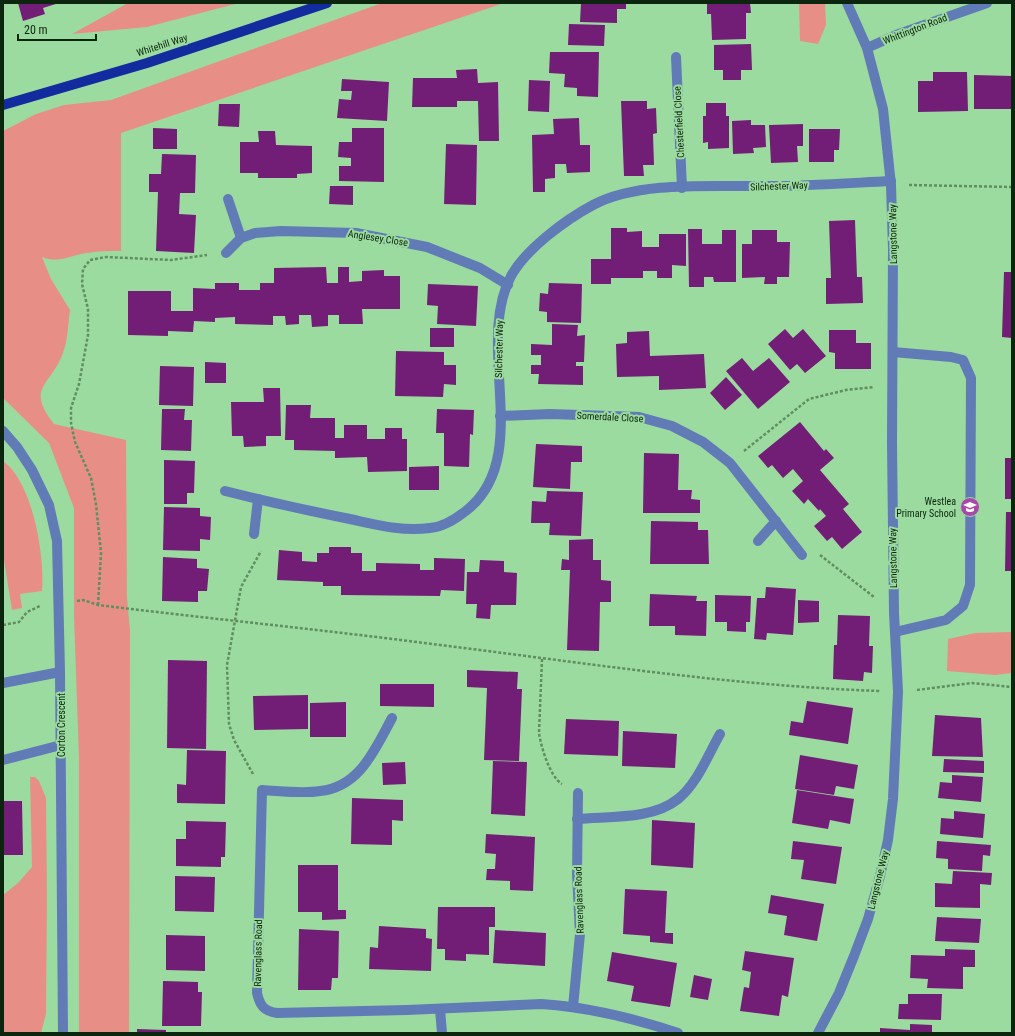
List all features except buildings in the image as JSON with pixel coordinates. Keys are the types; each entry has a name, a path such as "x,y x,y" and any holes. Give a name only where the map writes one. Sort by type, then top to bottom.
{"main road":[{"name":"Whitehill Way","path":"3,105 147,63 327,3"}],"street":[{"name":"Langstone Way","path":"818,1033 839,993 854,956 868,919 880,876 888,840 893,799 898,692 894,613 891,183 883,109 867,48 847,3"},
{"name":"Whittington Road","path":"867,48 896,35 987,3"},
{"name":"Chesterfield Close","path":"676,57 682,188"},
{"name":"Silchester Way","path":"225,491 397,529 434,528 453,521 472,506 490,481 500,445 498,334 500,312 508,284 520,262 532,250 578,214 595,204 650,188 891,183"},
{"path":"228,199 241,238"},
{"name":"Anglesey Close","path":"226,253 241,238 255,233 281,231 356,233 390,238 427,247 456,257 480,268 508,284"},
{"path":"893,352 951,357 963,360 971,378 970,585 963,606 946,620 895,632"},
{"name":"Somerdale Close","path":"500,416 550,414 645,418 672,426 690,435 730,463 802,555"},
{"name":"Corton Crescent","path":"3,431 17,447 32,470 49,505 57,541 61,745 63,1033"},
{"path":"254,534 258,499"},
{"path":"758,541 776,521"},
{"path":"3,683 60,672"},
{"path":"262,790 320,791 336,788 348,782 360,771 373,754 392,718"},
{"path":"577,818 646,813 664,808 679,799 688,789 720,734"},
{"path":"3,760 61,745"},
{"name":"Ravenglass Road","path":"262,790 257,993 262,1008 277,1013 440,1009 541,1004 573,1007 626,1017 678,1033"},
{"name":"Ravenglass Road","path":"573,1007 580,934 577,818 578,794"},
{"path":"440,1009 442,1033"}],"path":[{"path":"891,183 1012,188"},
{"path":"98,605 101,553 96,504 91,478 76,442 71,423 71,408 79,384 88,335 88,309 82,284 83,269 90,260 106,257 171,260 226,253"},
{"path":"730,463 809,399 846,390 893,385"},
{"path":"254,534 260,542 261,549 257,560 241,588 227,665 229,724 234,740 262,790"},
{"path":"802,555 819,554 894,613"},
{"path":"3,625 19,622 27,612 38,607 83,600 98,605 235,622 388,638 542,659 795,687 898,692 972,683 1012,687"},
{"path":"542,659 538,722 540,742 555,780 578,794"}],"shaded area":[{"path":"128,3 239,3 147,27 72,34"},
{"path":"382,3 504,3 121,133 121,251 91,252 54,260 42,257 51,279 70,310 65,348 58,364 43,387 41,402 54,424 126,440 127,597 130,631 129,1033 79,1033 79,759 74,616 74,508 49,443 3,398 3,131 36,114 64,105 111,100"},
{"path":"799,3 825,3 826,25 818,44 800,41"},
{"path":"3,461 13,471 22,485 29,502 39,540 41,559 42,591 20,594 22,608 12,610 3,554"},
{"path":"1012,632 1012,673 995,675 947,671 948,639 975,633"},
{"path":"30,777 35,777 39,781 46,798 46,1014 41,1033 3,1033 3,895 18,883 32,867"}],"place":[{"name":"Westlea Primary School","path":"970,507"}]}
